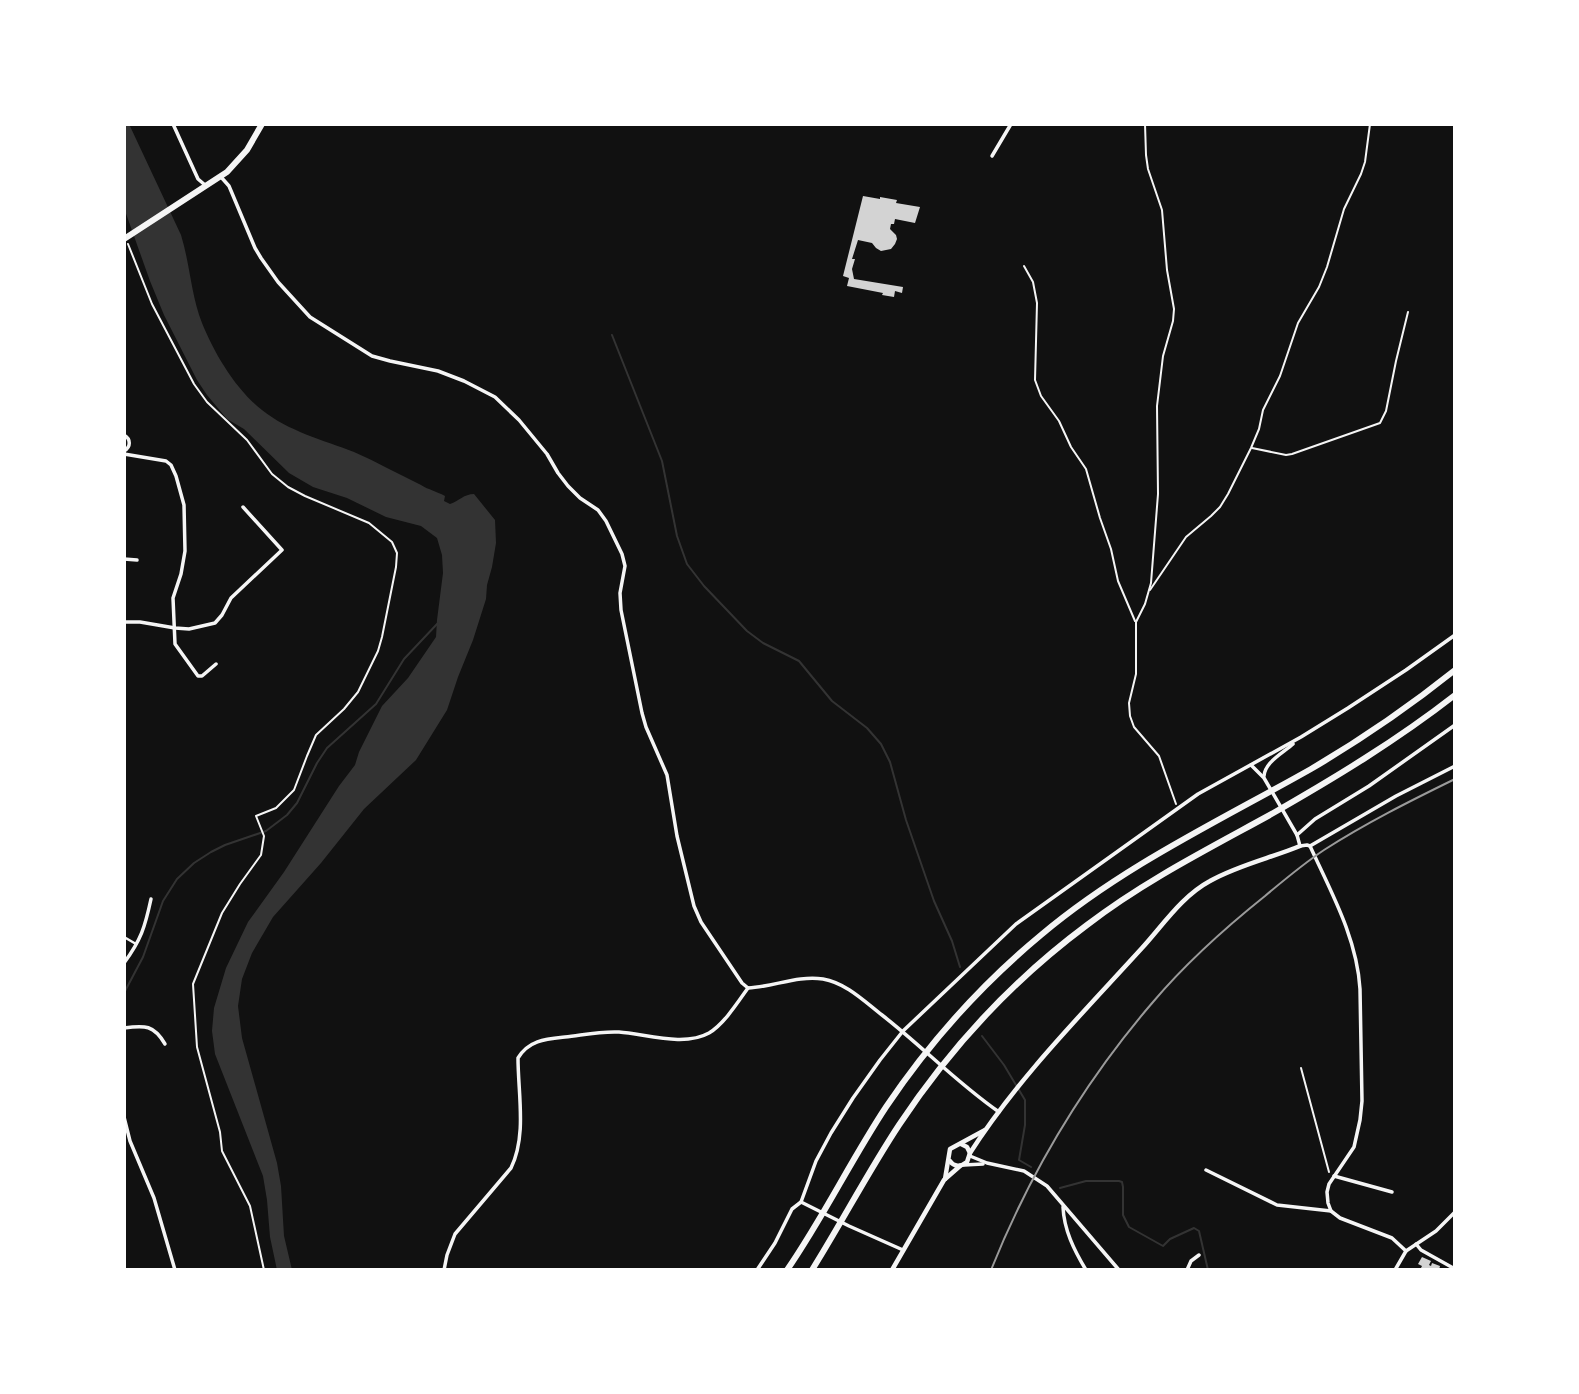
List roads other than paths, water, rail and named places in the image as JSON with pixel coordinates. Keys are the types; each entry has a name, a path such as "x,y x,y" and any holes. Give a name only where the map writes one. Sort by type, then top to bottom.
{"highway":[{"path":"124,238 221,177 243,157 262,124"},
{"path":"787,1270 881,1115 930,1048 1001,970 1041,935 1119,877 1336,754 1455,670"},
{"path":"812,1270 890,1139 939,1069 975,1026 1056,949 1094,919 1167,871 1366,759 1455,695"}],"street":[{"path":"173,124 198,179 207,187"},
{"path":"992,156 1011,124"},
{"path":"221,177 229,186 261,258 308,315 372,356 438,370 495,397 540,445 568,486 603,515 625,566 620,593 621,610 637,693 646,727 667,775 689,892 701,922 734,973 748,988 760,988 804,978 837,982 903,1031 999,1112"},
{"path":"124,435 129,440 125,451 134,457 160,459 169,463 176,476 184,505 185,560 173,598 176,644 198,676 202,676 216,664"},
{"path":"124,622 189,629 215,623 232,598 282,550 243,507"},
{"path":"124,559 137,560"},
{"path":"757,1270 775,1243 792,1209 801,1202 816,1161 859,1088 903,1031 1016,924 1198,794 1301,737 1406,670 1455,635"},
{"path":"1297,835 1314,819 1369,786 1455,725"},
{"path":"1264,778 1266,766 1301,737"},
{"path":"1251,765 1264,778 1297,835 1300,846"},
{"path":"944,1181 962,1165 985,1129 1071,1023 1175,909 1196,891 1209,881 1233,870 1300,846 1310,846 1396,796 1455,766"},
{"path":"1310,846 1352,942 1359,971 1362,1101 1360,1120 1354,1147 1334,1176 1327,1192 1331,1211"},
{"path":"124,963 145,928 151,899"},
{"path":"124,937 137,944"},
{"path":"444,1270 455,1234 515,1160 519,1133 518,1058 522,1051 540,1040 598,1032 621,1032 674,1039 699,1036 709,1033 729,1014 748,988"},
{"path":"124,1028 148,1028 160,1036 165,1044"},
{"path":"124,1117 175,1270"},
{"path":"892,1270 944,1181 948,1152 953,1146 985,1129"},
{"path":"960,1144 967,1147 970,1155 987,1163 1024,1171 1047,1186 1119,1270"},
{"path":"949,1159 954,1165 987,1163"},
{"path":"1206,1170 1277,1205 1331,1211 1340,1218 1392,1238 1406,1251"},
{"path":"1334,1176 1392,1192"},
{"path":"801,1202 904,1250"},
{"path":"1063,1205 1064,1220 1070,1238 1086,1270"},
{"path":"1395,1270 1406,1251 1436,1231 1454,1213"},
{"path":"1416,1244 1421,1250 1455,1269"},
{"path":"1187,1270 1191,1261 1199,1255"}],"waterway":[{"path":"612,335 662,461 677,536 687,564 747,631 763,643 799,661 832,701 867,728 881,744 890,762 906,820 960,967"},
{"path":"124,993 143,957 163,901 177,879 211,852 266,831 287,815 297,803 327,748 376,704 404,659 438,623"},
{"path":"982,1036 1025,1100 1025,1125 1019,1160 1031,1167"},
{"path":"1060,1188 1086,1181 1122,1182 1123,1215 1129,1227 1163,1246 1170,1239 1194,1228 1199,1231 1208,1270"}],"railway":[{"path":"991,1270 1023,1198 1061,1129 1128,1032 1179,973 1235,921 1316,855 1372,821 1455,779"}]}
